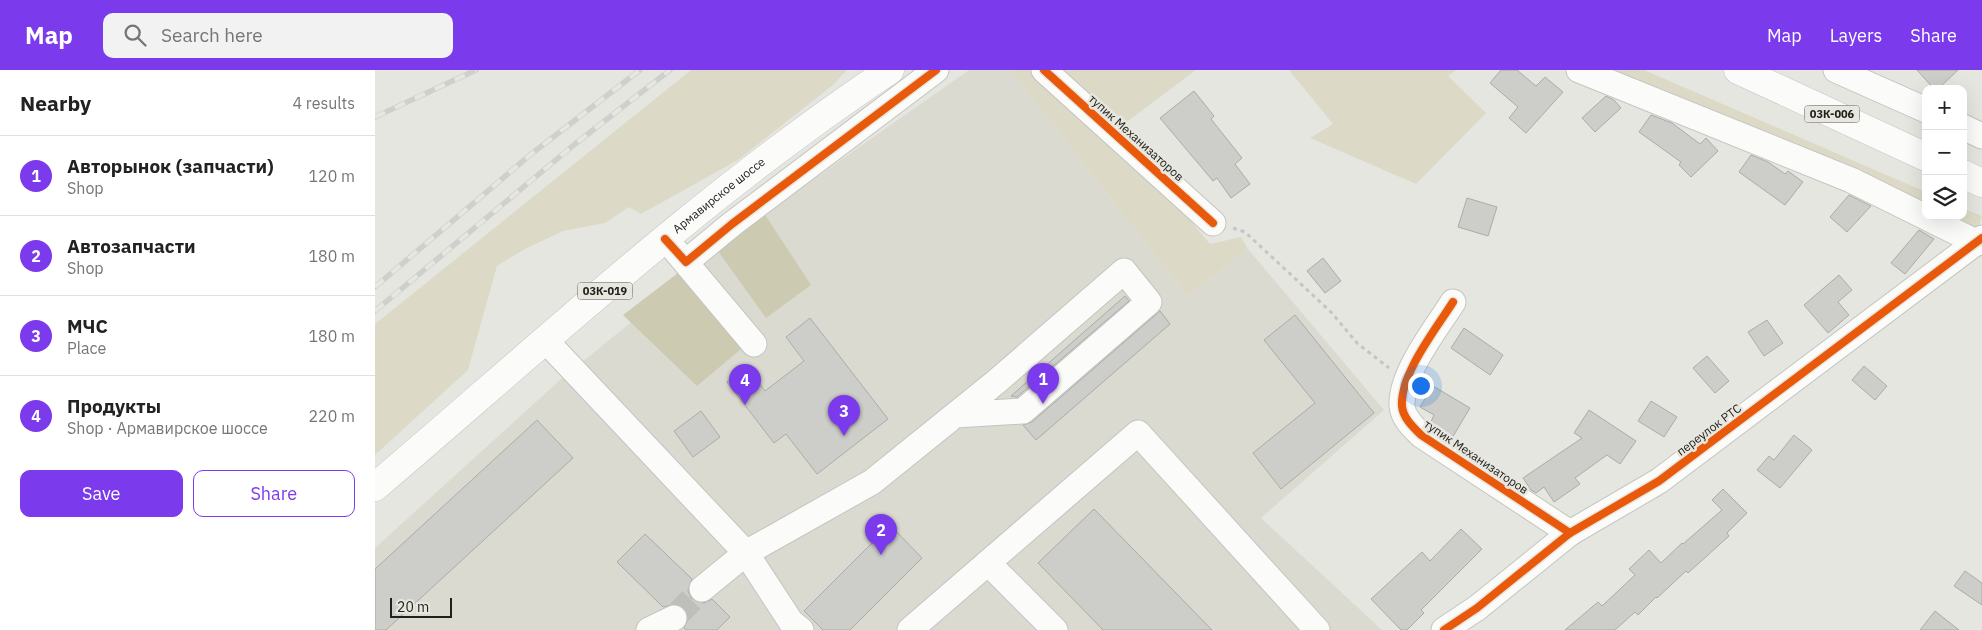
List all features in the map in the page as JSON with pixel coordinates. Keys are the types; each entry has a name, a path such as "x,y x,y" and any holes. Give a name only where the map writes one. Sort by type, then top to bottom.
{"main road":[{"path":"841,102 873,70"},
{"name":"Армавирское шоссе","path":"375,487 665,239 841,102 890,70"},
{"name":"03К-006","path":"1738,70 1922,155"},
{"path":"1965,175 1982,183"}],"street":[{"path":"686,262 732,224 936,70"},
{"name":"тупик Механизаторов","path":"1044,70 1213,223"},
{"path":"1579,70 1851,180 1980,240"},
{"path":"1836,70 1922,108"},
{"path":"1967,129 1982,136"},
{"path":"665,239 754,344"},
{"name":"переулок РТС","path":"1444,630 1477,608 1570,534 1659,482 1980,240"},
{"path":"702,589 746,552 872,482 1124,271 1149,302 1023,411 955,414"},
{"name":"тупик Механизаторов","path":"1453,302 1406,380 1402,407 1408,422 1421,435 1570,534"},
{"path":"545,341 746,552 791,622 801,630"},
{"path":"910,630 1138,433 1317,630"},
{"path":"988,563 1055,630"},
{"path":"649,630 674,618"}],"path":[{"path":"1213,223 1245,232 1331,312 1357,343 1406,380"}],"shaded area":[{"path":"691,70 847,70 833,85 738,160 641,214 629,207 605,223 563,231 525,249 497,266 468,370 375,455 375,324"},
{"path":"969,70 1010,70 1188,297 1248,249 1384,410 1261,518 1382,630 375,630 375,548 560,380 768,211"},
{"path":"1010,70 1196,70 1116,130 1210,244 1241,237 1248,249 1188,297"},
{"path":"1289,70 1456,70 1448,76 1486,113 1416,184 1310,138 1333,124"},
{"path":"1593,70 1644,70 1922,190 1922,207"},
{"path":"762,210 811,285 766,318 715,247"},
{"path":"1967,210 1982,216 1977,233 1949,220 1967,220"},
{"path":"678,273 741,349 697,386 623,315"}],"building":[{"path":"1501,70 1517,70 1536,86 1545,77 1563,92 1526,133 1509,118 1518,107 1490,83"},
{"path":"1917,70 1958,70 1942,85 1930,85"},
{"path":"1194,91 1214,116 1211,119 1242,158 1235,164 1250,184 1231,198 1217,178 1213,181 1160,118"},
{"path":"1606,96 1614,100 1621,108 1595,132 1582,118"},
{"path":"1651,115 1672,123 1700,144 1706,138 1718,151 1691,177 1679,165 1681,162 1639,132"},
{"path":"1751,155 1768,162 1785,174 1788,171 1803,182 1785,205 1739,172"},
{"path":"1849,195 1871,206 1847,232 1830,217"},
{"path":"1467,198 1497,207 1488,236 1458,227"},
{"path":"1919,230 1934,239 1905,274 1891,263"},
{"path":"1323,258 1341,281 1325,293 1307,271"},
{"path":"1839,275 1852,290 1838,302 1849,315 1828,333 1804,305"},
{"path":"1125,296 1129,301 1017,397 1011,396"},
{"path":"1160,311 1170,324 1036,440 1023,425 1032,422"},
{"path":"1295,315 1374,413 1281,489 1253,453 1315,403 1264,340"},
{"path":"810,318 888,419 817,474 786,434 774,443 727,382 747,367 765,391 804,361 786,337"},
{"path":"1767,320 1783,343 1764,356 1748,332"},
{"path":"1464,328 1503,355 1490,375 1451,348"},
{"path":"1707,356 1729,381 1715,393 1693,368"},
{"path":"1864,366 1887,386 1875,400 1852,380"},
{"path":"1433,386 1470,408 1452,438 1430,424 1434,415 1420,407"},
{"path":"1651,401 1677,417 1664,437 1638,421"},
{"path":"1589,410 1636,441 1620,464 1607,455 1575,478 1580,484 1554,502 1544,487 1536,493 1531,490 1523,478 1582,438 1574,433"},
{"path":"701,411 720,437 693,457 674,431"},
{"path":"537,420 573,458 386,630 375,630 375,569"},
{"path":"1794,435 1812,450 1780,488 1757,470 1769,456 1774,460"},
{"path":"1723,489 1747,513 1727,533 1729,536 1688,573 1686,571 1638,615 1635,612 1615,630 1565,630 1598,602 1602,606 1635,575 1629,569 1649,550 1661,563 1722,510 1712,500"},
{"path":"1094,509 1212,630 1103,630 1038,563"},
{"path":"890,525 922,558 850,630 823,630 804,611"},
{"path":"1461,529 1482,549 1421,610 1424,613 1407,630 1401,630 1371,599 1422,552 1430,561"},
{"path":"645,534 692,579 688,591 691,598 704,603 712,599 730,617 717,630 687,630 684,628 688,619 682,606 675,604 663,607 617,562"},
{"path":"1965,571 1982,583 1982,605 1954,586"},
{"path":"1935,611 1959,630 1920,630"}],"tunnel":[{"path":"674,618 702,589"}],"railway":[{"path":"375,117 476,70"},
{"path":"375,287 530,155 640,70"},
{"path":"375,311 575,144 670,70"}],"cycle path":[{"path":"665,239 686,262 732,224 936,70"},
{"path":"1044,70 1213,223"},
{"path":"1444,630 1477,608 1570,533 1659,481 1982,238"},
{"path":"1453,302 1413,366 1403,393 1402,406 1404,414 1421,435 1570,533"}],"place":[{"name":"Авторынок (запчасти)","path":"1043,404"},
{"name":"Продукты","path":"745,405"},
{"name":"МЧС","path":"844,436"},
{"name":"Автозапчасти","path":"881,555"}]}
